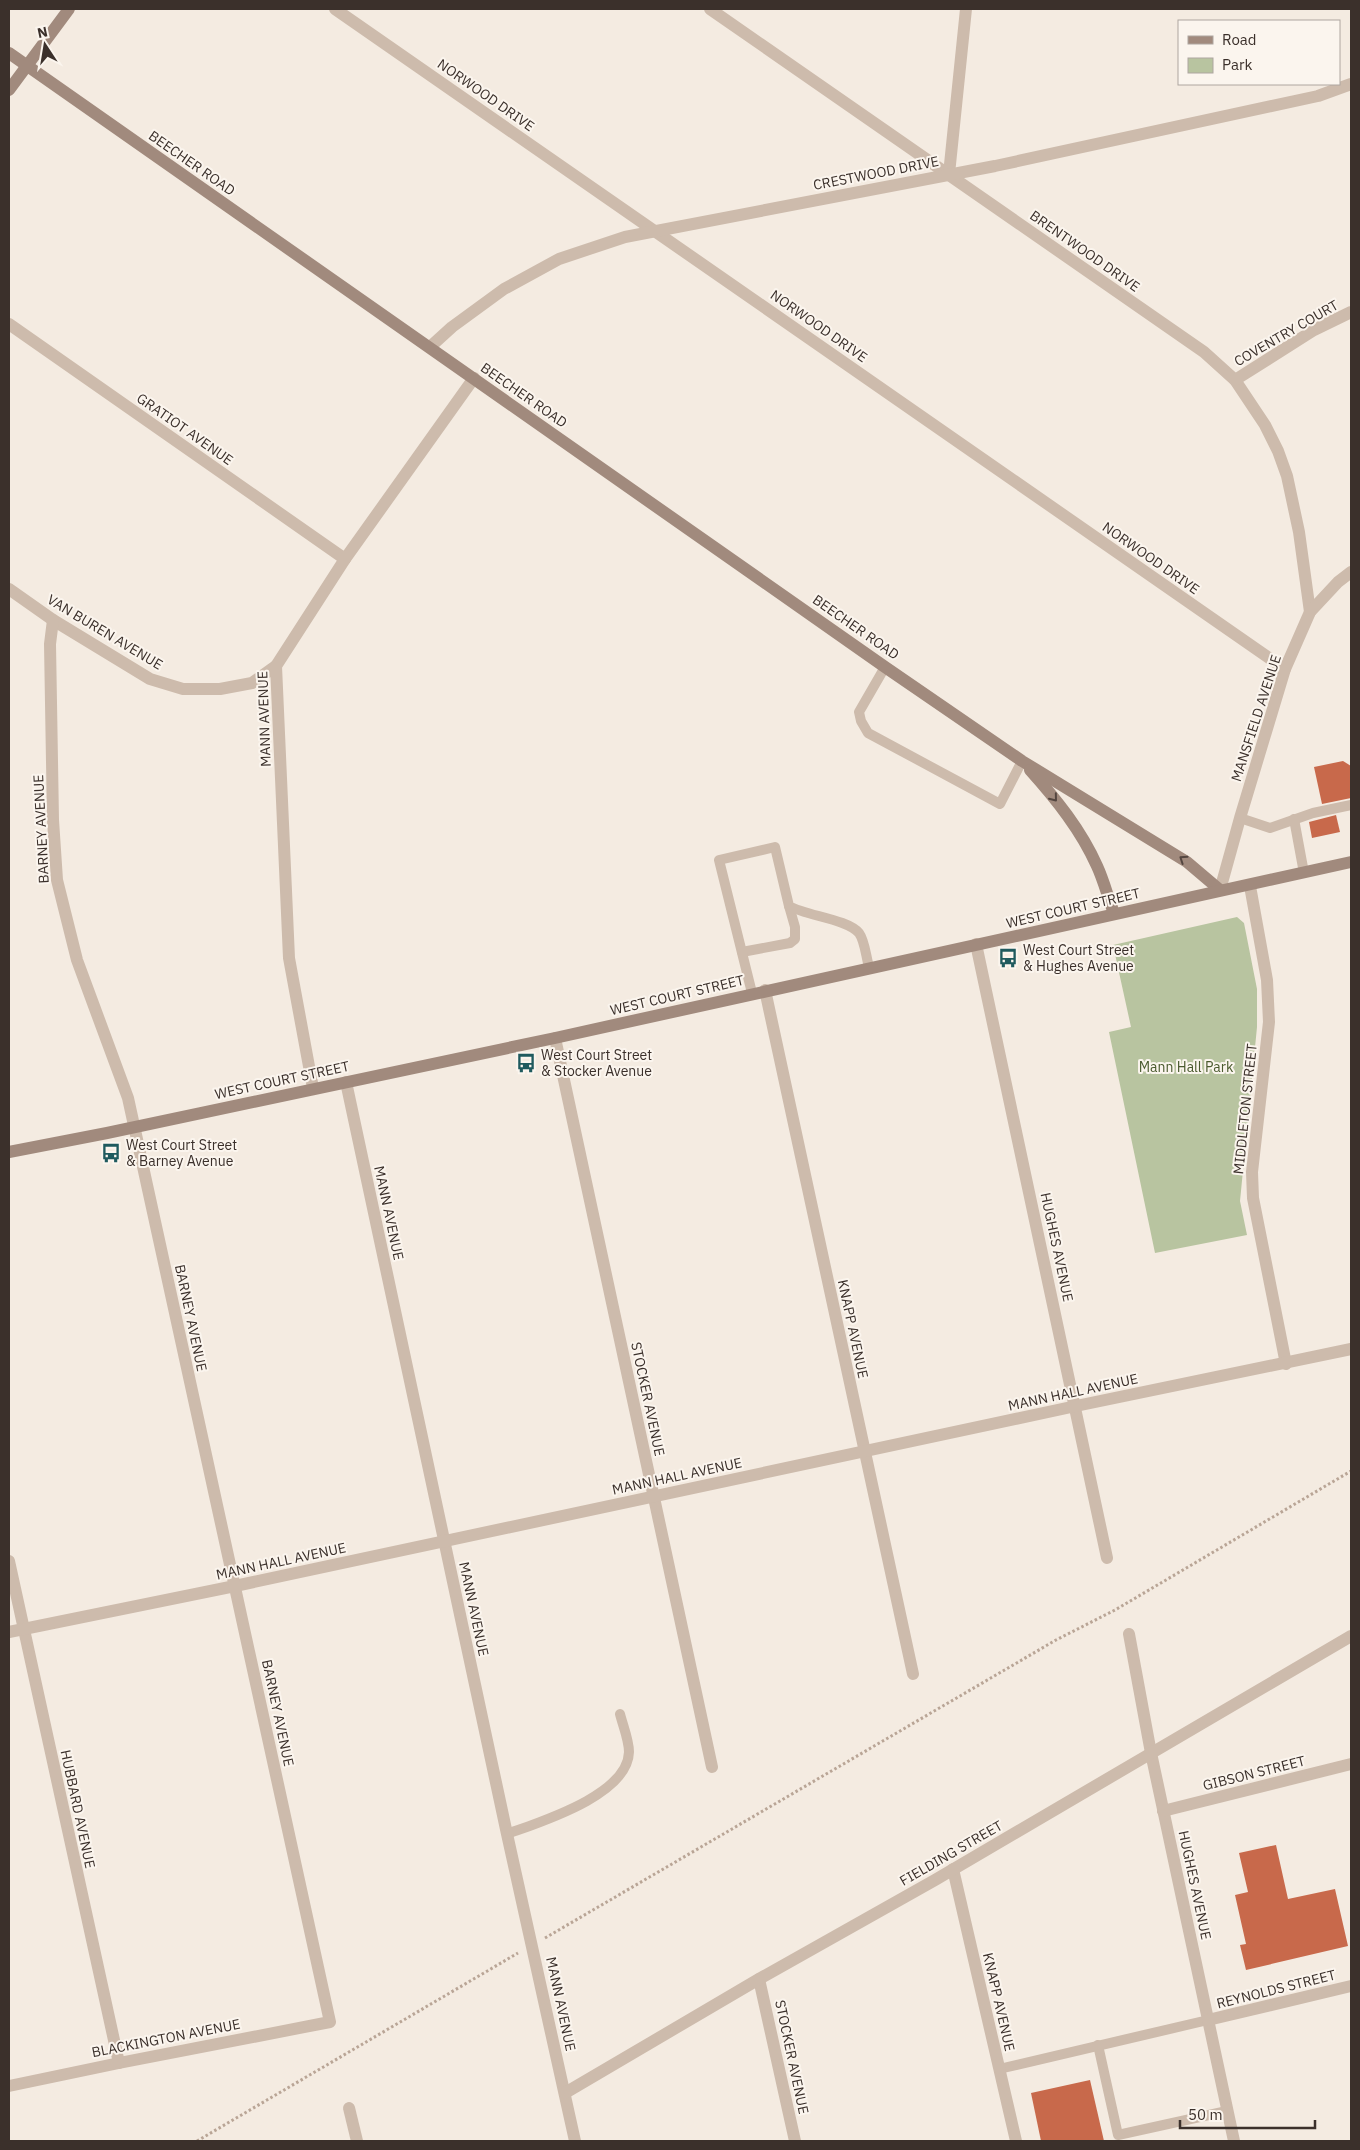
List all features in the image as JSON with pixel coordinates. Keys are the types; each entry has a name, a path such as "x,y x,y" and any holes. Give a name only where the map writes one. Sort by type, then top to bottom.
{"street":[{"path":"9,90 70,9"},
{"name":"NORWOOD DRIVE","path":"335,9 656,230 1285,669"},
{"name":"BRENTWOOD DRIVE","path":"710,9 1204,352 1235,380 1265,425 1287,476 1299,532 1310,612"},
{"path":"949,174 966,9"},
{"name":"BEECHER ROAD","path":"9,53 1022,761 1187,862 1220,890"},
{"name":"CRESTWOOD DRIVE","path":"430,347 452,327 504,290 559,259 625,237 949,174 1318,96 1351,84"},
{"name":"COVENTRY COURT","path":"1235,380 1314,330 1351,312"},
{"name":"GRATIOT AVENUE","path":"9,324 345,559"},
{"name":"MANN AVENUE","path":"312,1088 289,958 276,666 345,559 474,378"},
{"name":"MANSFIELD AVENUE","path":"1220,890 1285,669 1310,612 1338,582 1351,572"},
{"name":"VAN BUREN AVENUE","path":"9,589 53,620 150,679 183,689 220,689 252,683 276,666"},
{"name":"BARNEY AVENUE","path":"53,620 50,644 52,790 57,880 77,960 128,1098 330,2022"},
{"name":"BEECHER ROAD","path":"1022,761 1056,800 1074,825 1097,866 1114,913"},
{"name":"WEST COURT STREET","path":"9,1152 134,1128 312,1088 555,1038 1114,913 1220,890 1250,886 1351,862"},
{"name":"MIDDLETON STREET","path":"1250,886 1267,980 1269,1022 1252,1172 1253,1198 1286,1364"},
{"name":"HUGHES AVENUE","path":"976,944 1107,1558"},
{"name":"KNAPP AVENUE","path":"765,990 912,1674"},
{"name":"STOCKER AVENUE","path":"555,1038 712,1766"},
{"name":"MANN AVENUE","path":"346,1082 507,1834 575,2141"},
{"name":"MANN HALL AVENUE","path":"9,1632 235,1586 863,1451 1351,1349"},
{"name":"HUBBARD AVENUE","path":"9,1561 119,2062"},
{"name":"HUGHES AVENUE","path":"1129,1634 1163,1811 1234,2141"},
{"name":"FIELDING STREET","path":"565,2093 1351,1636"},
{"name":"GIBSON STREET","path":"1163,1811 1351,1764"},
{"name":"KNAPP AVENUE","path":"953,1869 1016,2141"},
{"name":"STOCKER AVENUE","path":"759,1979 795,2141"},
{"name":"REYNOLDS STREET","path":"1208,2020 1351,1986"},
{"name":"BLACKINGTON AVENUE","path":"9,2086 119,2062 330,2022"},
{"path":"350,2108 357,2141"}],"lane":[{"path":"886,666 859,712 861,721 868,733 1000,804 1022,761"},
{"path":"1240,818 1270,828 1313,813 1351,805"},
{"path":"1294,820 1304,873"},
{"path":"742,952 790,943 795,939 794,927 775,847 719,860 752,993"},
{"path":"789,906 802,913 846,924 858,932 869,967"},
{"path":"507,1834 558,1816 601,1792 622,1773 629,1752 620,1714"},
{"path":"999,2069 1208,2020"},
{"path":"1098,2045 1118,2135 1227,2111"}],"path":[{"path":"544,1938 1056,1640 1115,1610 1351,1471"},
{"path":"197,2141 524,1950"}],"green space":[{"name":"Mann Hall Park","path":"1237,917 1244,923 1257,989 1257,1027 1240,1201 1247,1235 1155,1253 1109,1032 1131,1027 1113,945"}],"building":[{"path":"1343,761 1351,766 1351,798 1322,804 1314,767"},
{"path":"1336,815 1340,832 1312,838 1309,822"},
{"path":"1276,1845 1288,1899 1335,1889 1348,1946 1246,1970 1240,1945 1246,1944 1235,1895 1248,1892 1239,1853"},
{"path":"1090,2080 1104,2141 1041,2141 1031,2093"}],"place":[{"name":"West Court Street & Hughes Avenue","path":"1008,958"},
{"name":"West Court Street & Stocker Avenue","path":"526,1063"},
{"name":"West Court Street & Barney Avenue","path":"111,1153"}]}
